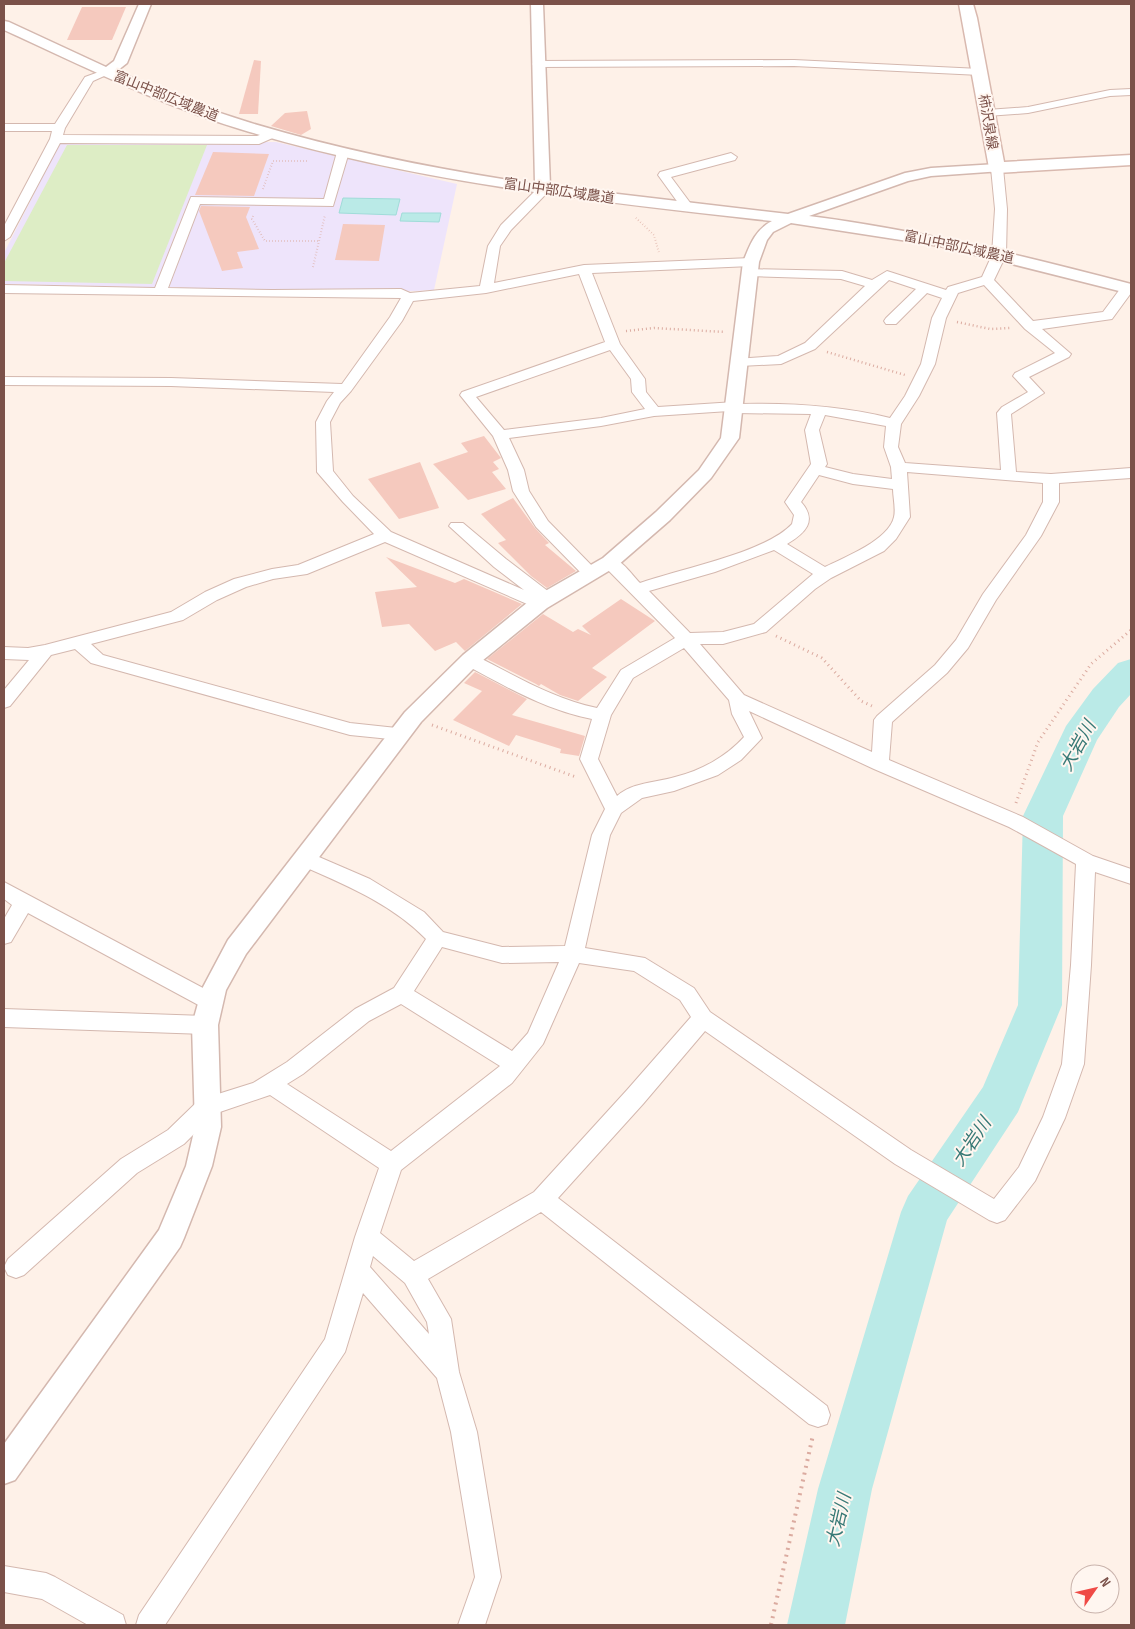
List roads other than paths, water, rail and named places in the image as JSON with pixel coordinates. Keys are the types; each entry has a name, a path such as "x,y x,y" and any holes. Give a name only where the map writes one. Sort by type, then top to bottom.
{"main road":[{"name":"柿沢泉線","path":"966,4 997,168 1131,160"}],"street":[{"path":"4,237 58,134 90,79 120,63 145,4"},
{"path":"486,289 494,246 506,228 543,190 538,64 538,4"},
{"name":"富山中部広域農道","path":"4,25 173,101 341,156 543,190 873,229 1000,255 1130,289"},
{"path":"538,64 794,63 980,72"},
{"path":"987,113 1028,110 1110,94 1131,92"},
{"path":"4,127 58,134 258,140 273,134"},
{"path":"160,291 195,200 329,203 341,156"},
{"path":"688,208 664,175 731,157"},
{"path":"4,1468 170,1238 199,1166 208,1127 205,1025 214,989 237,947 406,725 470,660 544,601 610,562 662,516 705,474 730,438 750,267 760,239 768,229 787,219 905,178 931,172 997,168 1001,209 1000,255 987,280 953,290 939,318 928,364 894,424 891,447 899,467 902,517 890,535 878,547 825,574 809,585 760,628 723,638 686,639 627,674 602,715 590,759 614,809"},
{"path":"4,289 272,294 401,293 408,297 486,289 584,269 662,264 750,267 842,275 874,285"},
{"path":"584,269 611,338 638,378 639,392 654,412"},
{"path":"740,362 781,360 810,346 887,275 950,296"},
{"path":"987,280 1030,326 1064,354 1020,376 1037,393 1007,410 1004,414 1009,476"},
{"path":"891,321 925,287"},
{"path":"1030,326 1108,316 1130,289"},
{"path":"408,297 397,318 346,388 334,401 323,422 325,472 348,499 385,536 544,601"},
{"path":"591,573 542,524 521,491 516,470 500,435 467,394 611,338"},
{"path":"4,381 171,382 346,388"},
{"path":"500,435 601,422 654,412 735,407 802,407 857,414 894,424"},
{"path":"637,590 661,580 722,563 775,544 801,525 803,519 801,510 792,502 819,464 812,430 820,410"},
{"path":"899,467 1051,478 1131,473"},
{"path":"815,469 854,479 900,485"},
{"path":"880,764 883,720 941,669 962,644 988,598 1033,536 1051,502 1051,478"},
{"path":"457,526 544,601"},
{"path":"4,653 28,654 45,651 177,616 211,596 240,583 272,574 302,570 385,536"},
{"path":"775,544 825,574"},
{"path":"610,562 686,639 738,699 880,764 1013,821 1086,861 1131,877"},
{"path":"79,643 97,659 350,729 406,725"},
{"path":"4,702 45,651"},
{"path":"470,660 541,697 571,709 602,715"},
{"path":"149,1625 336,1344 367,1237 392,1164 504,1078 536,1038 573,954 601,835 614,809 624,798 640,790 662,787 689,779 730,760 747,746 753,738 747,723 737,709 738,699"},
{"path":"305,859 363,884 417,917 437,938 502,955 573,954 638,964 687,994 703,1018 903,1157 997,1213 1027,1174 1054,1118 1073,1064 1082,965 1086,861"},
{"path":"4,890 211,1002"},
{"path":"4,936 24,902"},
{"path":"16,1267 130,1166 176,1137 207,1107 260,1090 295,1068 362,1016 400,994 437,938"},
{"path":"400,994 514,1064"},
{"path":"4,1018 205,1025"},
{"path":"413,1275 466,1242 542,1199 635,1097 703,1018"},
{"path":"270,1084 392,1164"},
{"path":"542,1199 818,1415"},
{"path":"367,1237 413,1275 439,1319 446,1372 464,1432 488,1577 472,1625"},
{"path":"358,1270 446,1372"},
{"path":"4,1579 46,1586 113,1625"}],"water":[{"path":"343,198 400,199 396,215 339,213"},
{"path":"402,213 441,213 439,222 400,221"}],"waterway":[{"name":"大岩川","path":"816,1625 845,1489 925,1212 1002,1098 1040,1005 1043,816 1080,736 1106,698 1131,672"}]}
